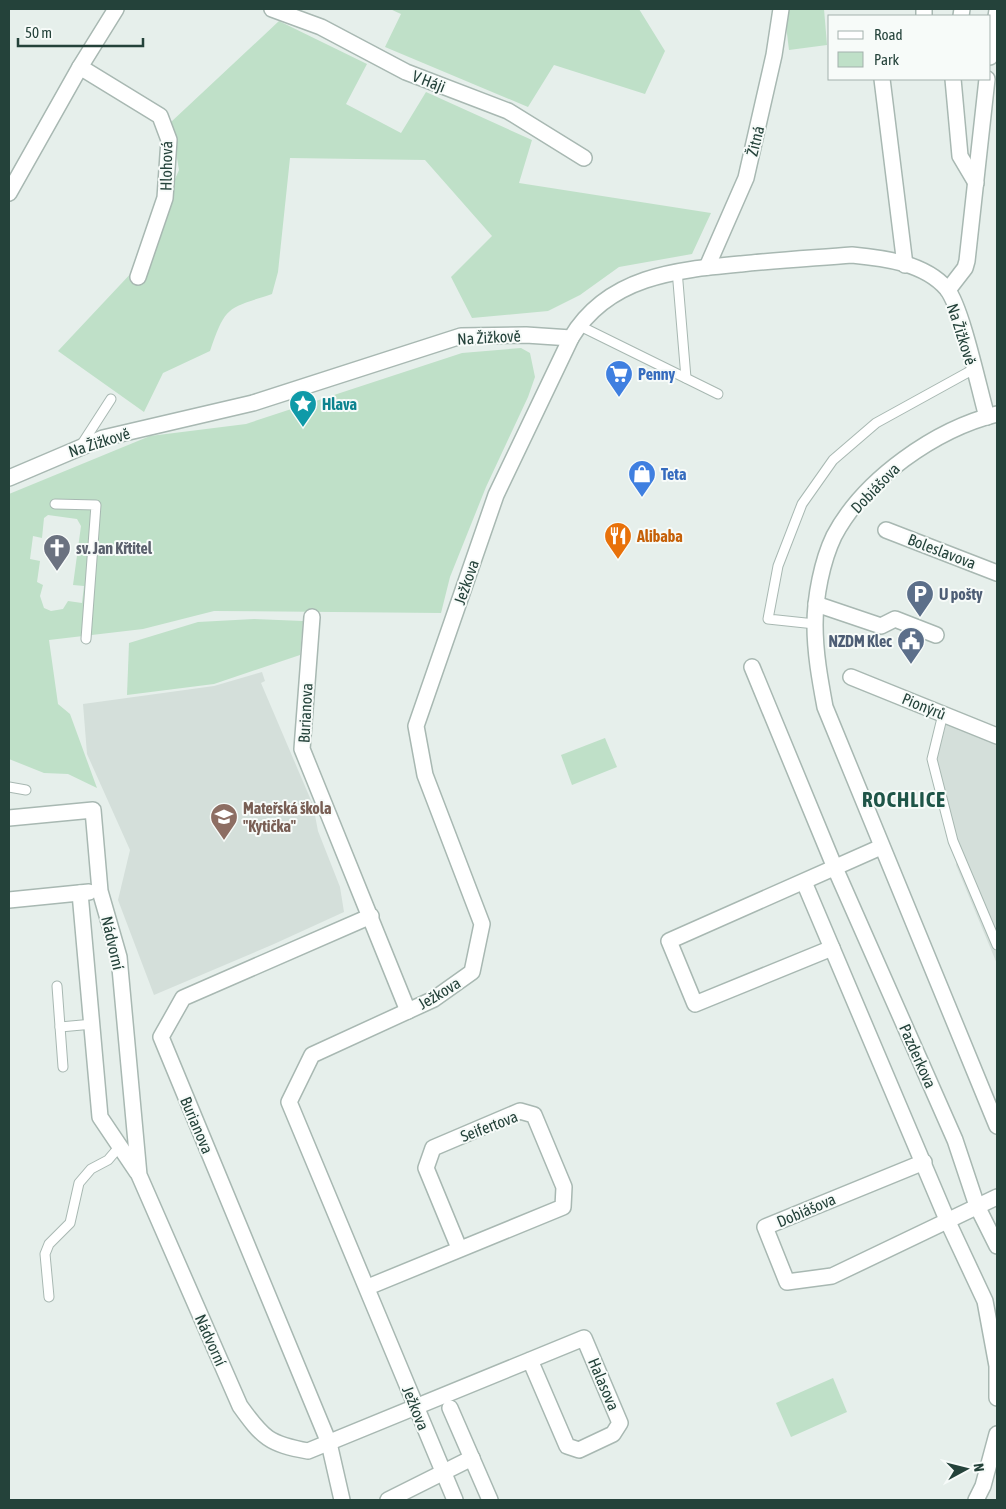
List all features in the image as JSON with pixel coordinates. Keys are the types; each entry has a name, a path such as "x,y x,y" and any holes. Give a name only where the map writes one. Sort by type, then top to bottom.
{"street":[{"path":"9,194 80,67 116,9"},
{"name":"V Háji","path":"272,9 321,27 406,72 508,111 584,158"},
{"name":"Žitná","path":"707,267 746,178 774,55 781,9"},
{"path":"991,50 997,10"},
{"name":"Hlohová","path":"80,67 160,116 170,140 165,198 138,277"},
{"path":"882,80 905,264"},
{"path":"953,80 960,156 976,183"},
{"path":"948,290 965,268 968,261 987,80"},
{"name":"Na Žižkově","path":"9,478 103,438 253,403 420,342 461,336 575,332 594,308 631,285 677,270 852,255 876,257 928,272 948,290 974,369 992,415"},
{"name":"Ježkova","path":"455,1500 368,1287 289,1102 312,1055 434,999 472,972 482,924 425,775 416,726 496,495 575,332"},
{"name":"Dobiášova","path":"992,415 932,440 902,460 878,480 834,536 816,604 815,624 817,663 825,708 997,1126"},
{"name":"Boleslavova","path":"886,530 997,573"},
{"path":"816,604 881,626 895,619 936,635"},
{"name":"Burianova","path":"312,616 302,749 408,1011"},
{"name":"Pazderkova","path":"752,667 835,868 955,1140 978,1206 997,1246"},
{"name":"Pionýrů","path":"851,677 997,736"},
{"name":"Nádvorní","path":"9,818 93,810 100,891 119,957 139,1175"},
{"path":"832,948 695,1004 669,941 881,847"},
{"path":"804,882 948,1222 985,1301 997,1366 997,1398"},
{"path":"9,900 100,891"},
{"name":"Nádvorní","path":"80,893 100,1117 139,1175 240,1406 261,1434 283,1447 308,1451 329,1443"},
{"name":"Burianova","path":"342,1500 329,1443 161,1037 183,998 371,916"},
{"name":"Seifertova","path":"368,1287 459,1248 563,1207 564,1187 534,1115 520,1111 433,1148 426,1168 459,1248"},
{"name":"Dobiášova","path":"924,1162 765,1227 788,1282 832,1276 997,1197"},
{"name":"Halasova","path":"416,1408 530,1360 584,1338 620,1423 613,1434 579,1450 567,1446 530,1360"},
{"path":"329,1443 416,1408"},
{"name":"Ježkova","path":"450,1408 490,1500"},
{"path":"976,1500 983,1486 997,1434"},
{"path":"388,1500 472,1458"}],"lane":[{"path":"677,270 686,378"},
{"path":"575,332 686,378 718,394"},
{"path":"815,624 768,619 778,566 802,504 832,460 876,423 974,369"},
{"path":"79,447 111,399"},
{"path":"55,504 96,505 86,639"},
{"path":"943,714 932,759 953,841 997,945"},
{"path":"9,787 26,790"},
{"path":"57,986 63,1067"},
{"path":"60,1027 92,1024"},
{"path":"48,1296 45,1254 49,1244 70,1223 78,1183 91,1170 108,1160 120,1146"}],"shaded area":[{"name":"Mateřská škola \"Kytička\"","path":"262,672 265,681 261,683 313,805 318,831 340,887 344,912 154,995 118,900 130,850 87,754 83,704 214,686"},
{"path":"947,720 997,741 997,964 956,865 957,843 937,759"}],"green space":[{"path":"390,9 639,9 665,51 645,94 554,65 528,107 385,47 401,14"},
{"path":"784,9 824,9 827,45 789,50"},
{"path":"279,21 367,64 346,104 401,133 426,92 532,140 519,183 711,213 692,254 619,267 580,295 548,311 472,318 451,277 492,236 425,160 290,158 278,272 272,294 237,306 230,311 220,325 210,351 163,373 144,412 58,351 135,269 179,170 171,122"},
{"path":"521,348 530,353 535,377 528,397 486,487 450,577 441,613 214,611 143,629 49,640 58,704 70,714 97,788 68,774 44,773 9,759 9,494 150,436 246,424 462,353","holes":["48,515 77,519 81,526 73,585 84,586 82,603 68,601 63,609 51,611 44,608 40,596 43,585 37,582 40,561 30,559 33,536 42,538 44,518"]},
{"path":"254,619 303,621 300,655 214,684 127,695 129,643 198,622"},
{"path":"605,738 617,767 572,785 561,755"},
{"path":"833,1378 847,1412 791,1437 776,1403"}],"place":[{"name":"Penny","path":"619,398"},
{"name":"Hlava","path":"303,428"},
{"name":"Teta","path":"642,498"},
{"name":"Alibaba","path":"618,560"},
{"name":"sv. Jan Křtitel","path":"57,572"},
{"name":"U pošty","path":"920,618"},
{"name":"NZDM Klec","path":"911,665"},
{"name":"Mateřská škola \"Kytička\"","path":"224,841"}],"district":[{"name":"ROCHLICE","path":"904,800"}]}
